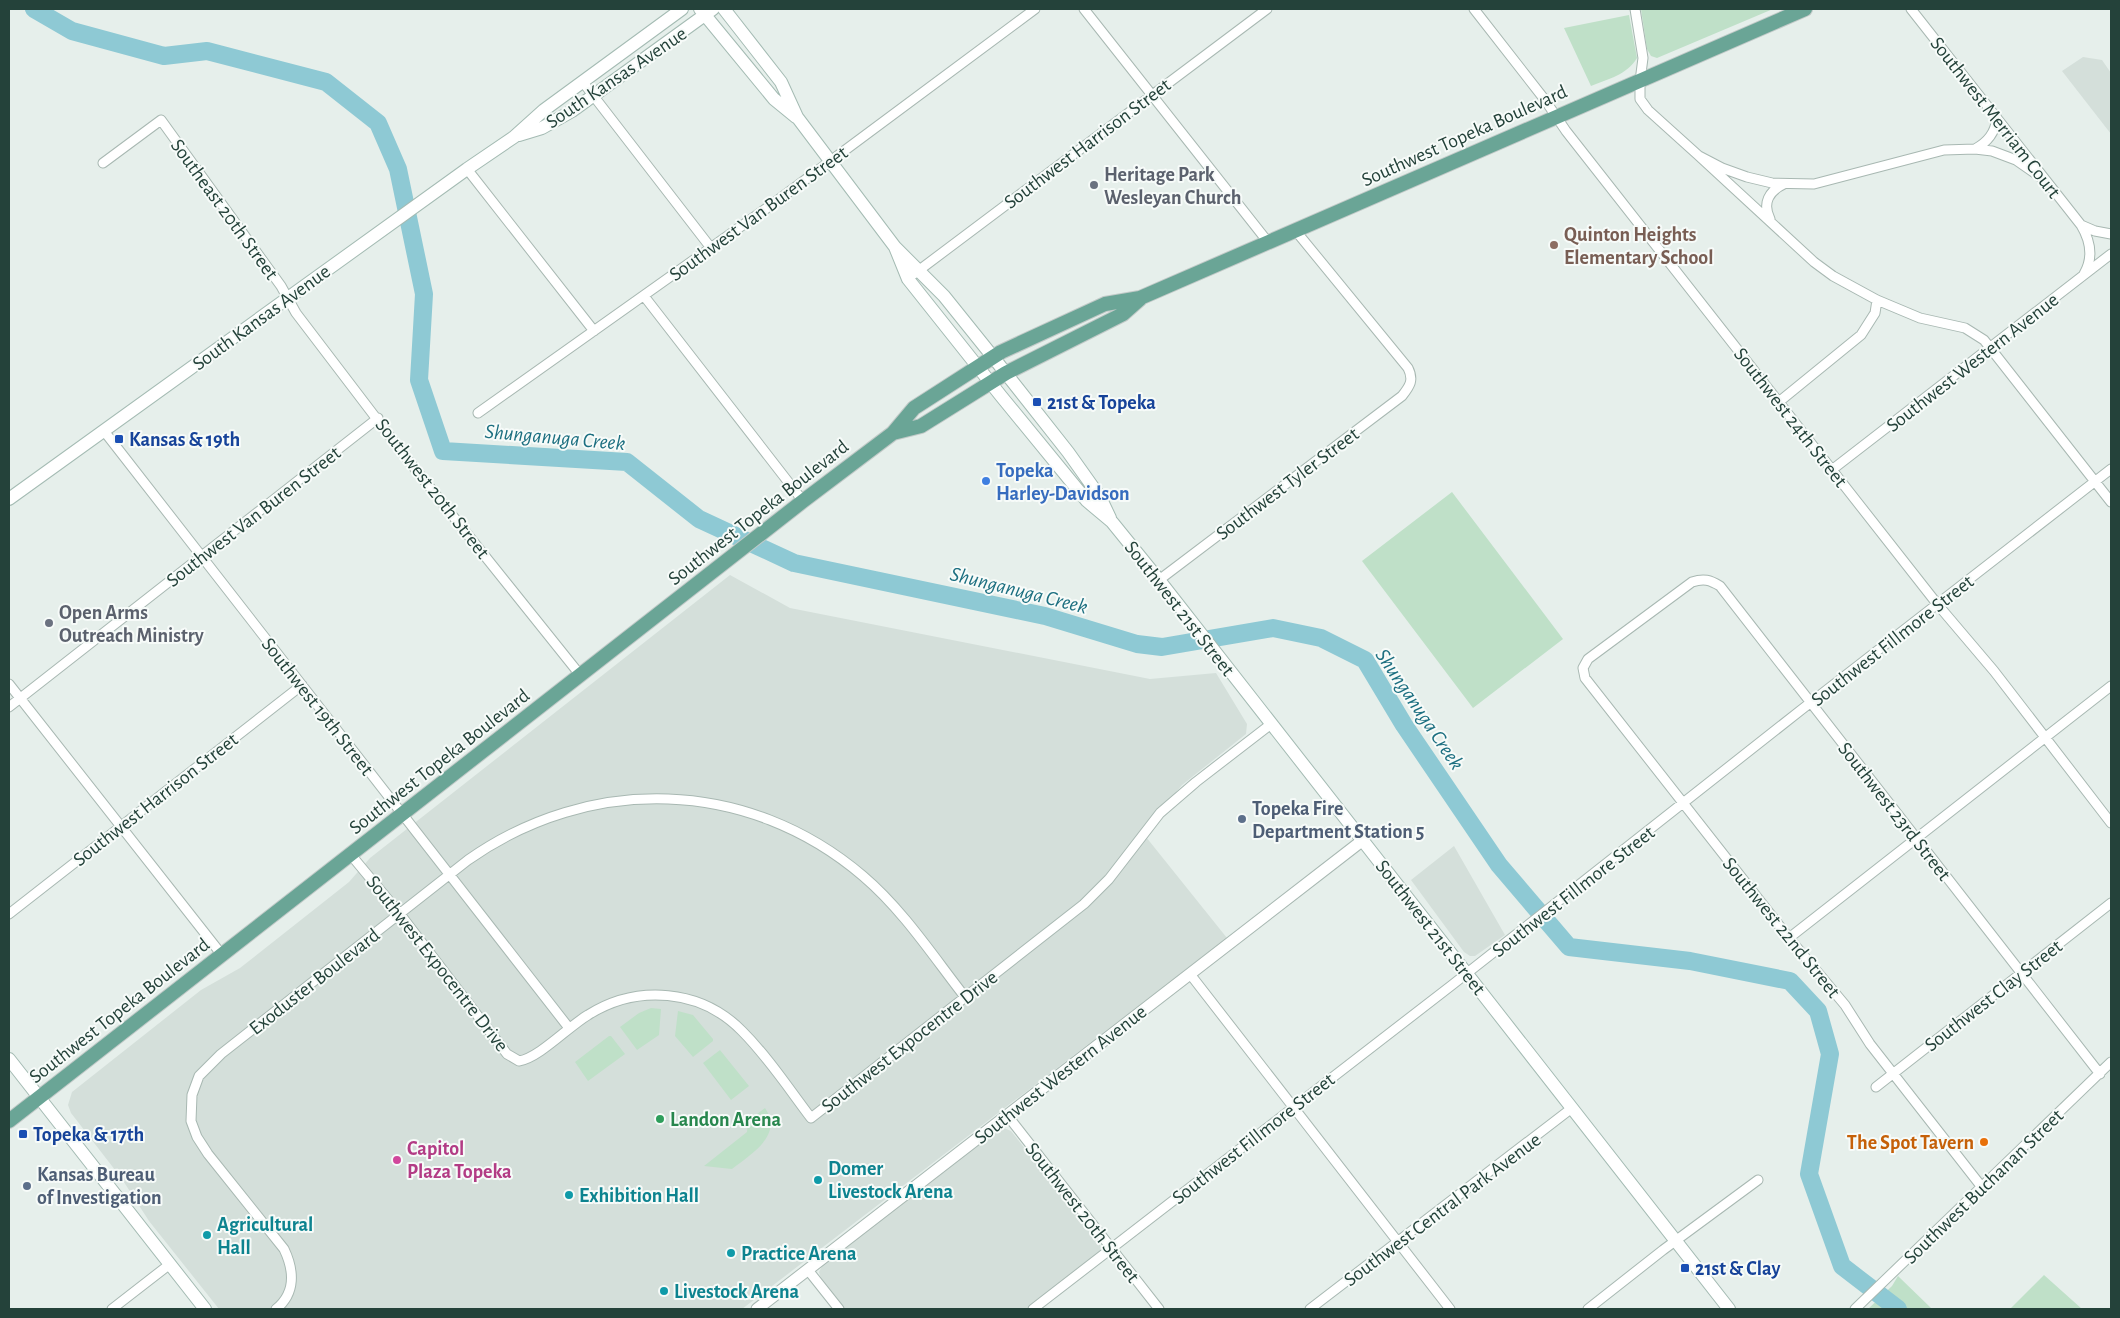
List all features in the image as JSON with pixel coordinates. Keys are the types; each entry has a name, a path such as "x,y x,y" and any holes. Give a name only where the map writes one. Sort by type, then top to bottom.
{"main road":[{"name":"South Kansas Avenue","path":"9,499 448,182 514,137 544,110 682,9"},
{"name":"Southwest 21st Street","path":"724,9 781,82 797,117 895,247 944,296 1006,373 1068,452 1100,497 1112,522"},
{"name":"Southwest Topeka Boulevard","path":"9,1121 803,501 893,433 914,408 993,357 1056,325 1105,304 1140,298 1805,9"},
{"name":"South Kansas Avenue","path":"514,137 542,128 594,96 706,11"},
{"name":"Southwest 21st Street","path":"706,11 774,100 797,117"},
{"name":"Southwest 21st Street","path":"895,247 908,279 1087,501 1112,522 1159,580 1729,1309"},
{"name":"Southwest Topeka Boulevard","path":"893,433 921,426 1006,373 1123,314 1140,298"},
{"path":"9,1059 205,1309"}],"street":[{"name":"Southwest Van Buren Street","path":"478,413 831,161 1035,9"},
{"path":"1084,9 1268,242"},
{"name":"Southwest Harrison Street","path":"908,279 1267,9"},
{"name":"Southwest 24th Street","path":"1474,9 1566,131 1780,401 1938,605 2046,737 2111,823"},
{"path":"1634,9 1643,58 1640,99 1648,110 1814,262 1833,276 1877,300 1920,318 1965,328 1991,347 2111,502"},
{"name":"Southwest Merriam Court","path":"1911,9 2080,225 2089,240 2090,250 2089,261 2082,276"},
{"path":"582,82 711,248"},
{"path":"1975,149 1989,138 1994,131 1997,118"},
{"name":"Southeast 20th Street","path":"103,163 160,120 288,298"},
{"path":"1699,156 1740,175 1784,184 1814,184 1944,150 1975,149 1992,152 2016,160 2046,181"},
{"path":"467,169 594,331"},
{"path":"1772,224 1766,208 1767,200 1772,191 1784,184"},
{"path":"2080,225 2111,234"},
{"name":"Southwest Tyler Street","path":"1159,580 1402,396 1411,383 1412,376 1408,368 1295,230"},
{"name":"Southwest Western Avenue","path":"1833,469 2111,254"},
{"path":"644,296 803,501"},
{"name":"Southwest 20th Street","path":"288,298 296,313 378,418 408,460 581,676"},
{"path":"1780,401 1861,334 1875,313 1877,300"},
{"name":"Southwest Van Buren Street","path":"9,708 378,418"},
{"name":"Southwest 19th Street","path":"104,431 570,1028"},
{"name":"Southwest Fillmore Street","path":"1033,1309 1467,974 1810,703 2111,470"},
{"name":"Southwest 23rd Street","path":"1677,594 1700,579 1709,580 1720,586 2100,1074"},
{"name":"Southwest 22nd Street","path":"1677,594 1588,659 1583,668 1585,678 1789,938 1845,1004 1870,1044 1981,1186"},
{"path":"9,684 222,955"},
{"name":"Southwest Harrison Street","path":"9,914 302,684"},
{"path":"1789,938 2111,686"},
{"name":"Southwest Expocentre Drive","path":"351,855 400,914 507,1054 518,1061 524,1060 588,1015 608,1004 635,996 667,995 698,1002 712,1008 742,1030 811,1118 1084,904 1109,879 1160,814 1196,782 1272,724"},
{"name":"Exoduster Boulevard","path":"276,1309 282,1304 291,1287 290,1260 284,1249 208,1154 197,1137 191,1121 190,1108 199,1076 221,1054 450,874 482,851 517,830 555,815 587,806 636,799 669,798 701,802 734,808 765,818 795,831 824,847 851,866 876,888 898,912 965,997"},
{"name":"Southwest Western Avenue","path":"757,1309 1363,840"},
{"name":"Southwest Clay Street","path":"1876,1087 2111,903"},
{"path":"1190,974 1450,1309"},
{"name":"Southwest Buchanan Street","path":"1855,1309 2111,1062"},
{"name":"Southwest Central Park Avenue","path":"1310,1309 1572,1108"},
{"name":"Southwest 20th Street","path":"1007,1116 1159,1309"},
{"path":"1588,1309 1676,1240 1758,1180"},
{"path":"112,1309 170,1264"},
{"path":"808,1270 839,1309"}],"shaded area":[{"path":"2083,57 2102,60 2111,73 2111,134 2062,71"},
{"path":"730,575 790,608 1150,679 1216,673 1247,724 1246,734 1182,785 1142,832 1227,938 742,1309 219,1309 149,1221 122,1179 71,1113 68,1105 72,1092 201,990 240,968 349,882 370,858"},
{"path":"1454,846 1505,935 1475,956 1470,956 1464,952 1411,880"},
{"path":"1004,1128 1011,1131 1097,1240 1101,1247 1100,1251 1027,1309 845,1309 821,1279 819,1272 822,1266 999,1129"}],"green space":[{"path":"1641,9 1773,9 1657,58 1651,56 1647,49"},
{"path":"1629,15 1637,58 1628,69 1610,79 1591,86 1564,28"},
{"path":"1452,492 1563,639 1473,708 1362,561"},
{"path":"651,1008 661,1009 659,1035 637,1050 620,1027 639,1013"},
{"path":"678,1011 693,1015 713,1039 693,1057 675,1036"},
{"path":"609,1036 625,1054 588,1081 575,1062"},
{"path":"720,1050 749,1086 731,1100 703,1063"},
{"path":"765,1108 770,1118 771,1127 763,1143 756,1150 732,1169 704,1166 747,1132 748,1121"},
{"path":"2044,1275 2082,1309 2010,1309"},
{"path":"1898,1276 1931,1308 1936,1309 1868,1309 1892,1286"}],"waterway":[{"name":"Shunganuga Creek","path":"34,9 72,31 164,56 207,51 326,82 378,123 398,169 424,294 419,380 443,451 627,462 699,519 794,563 1045,616 1137,644 1162,647 1273,628 1321,638 1365,660 1404,725 1499,865 1569,947 1690,961 1790,981 1818,1011 1830,1054 1809,1174 1842,1266 1898,1309"}],"place":[{"name":"Heritage Park Wesleyan Church","path":"1094,185"},
{"name":"Quinton Heights Elementary School","path":"1554,245"},
{"name":"21st & Topeka","path":"1037,402"},
{"name":"Kansas & 19th","path":"119,439"},
{"name":"Topeka Harley-Davidson","path":"986,481"},
{"name":"Open Arms Outreach Ministry","path":"49,623"},
{"name":"Topeka Fire Department Station 5","path":"1242,819"},
{"name":"Landon Arena","path":"660,1119"},
{"name":"Topeka & 17th","path":"23,1134"},
{"name":"The Spot Tavern","path":"1984,1142"},
{"name":"Capitol Plaza Topeka","path":"397,1160"},
{"name":"Domer Livestock Arena","path":"818,1180"},
{"name":"Kansas Bureau of Investigation","path":"27,1186"},
{"name":"Exhibition Hall","path":"569,1195"},
{"name":"Agricultural Hall","path":"207,1235"},
{"name":"Practice Arena","path":"731,1253"},
{"name":"21st & Clay","path":"1685,1268"},
{"name":"Livestock Arena","path":"664,1291"}]}
